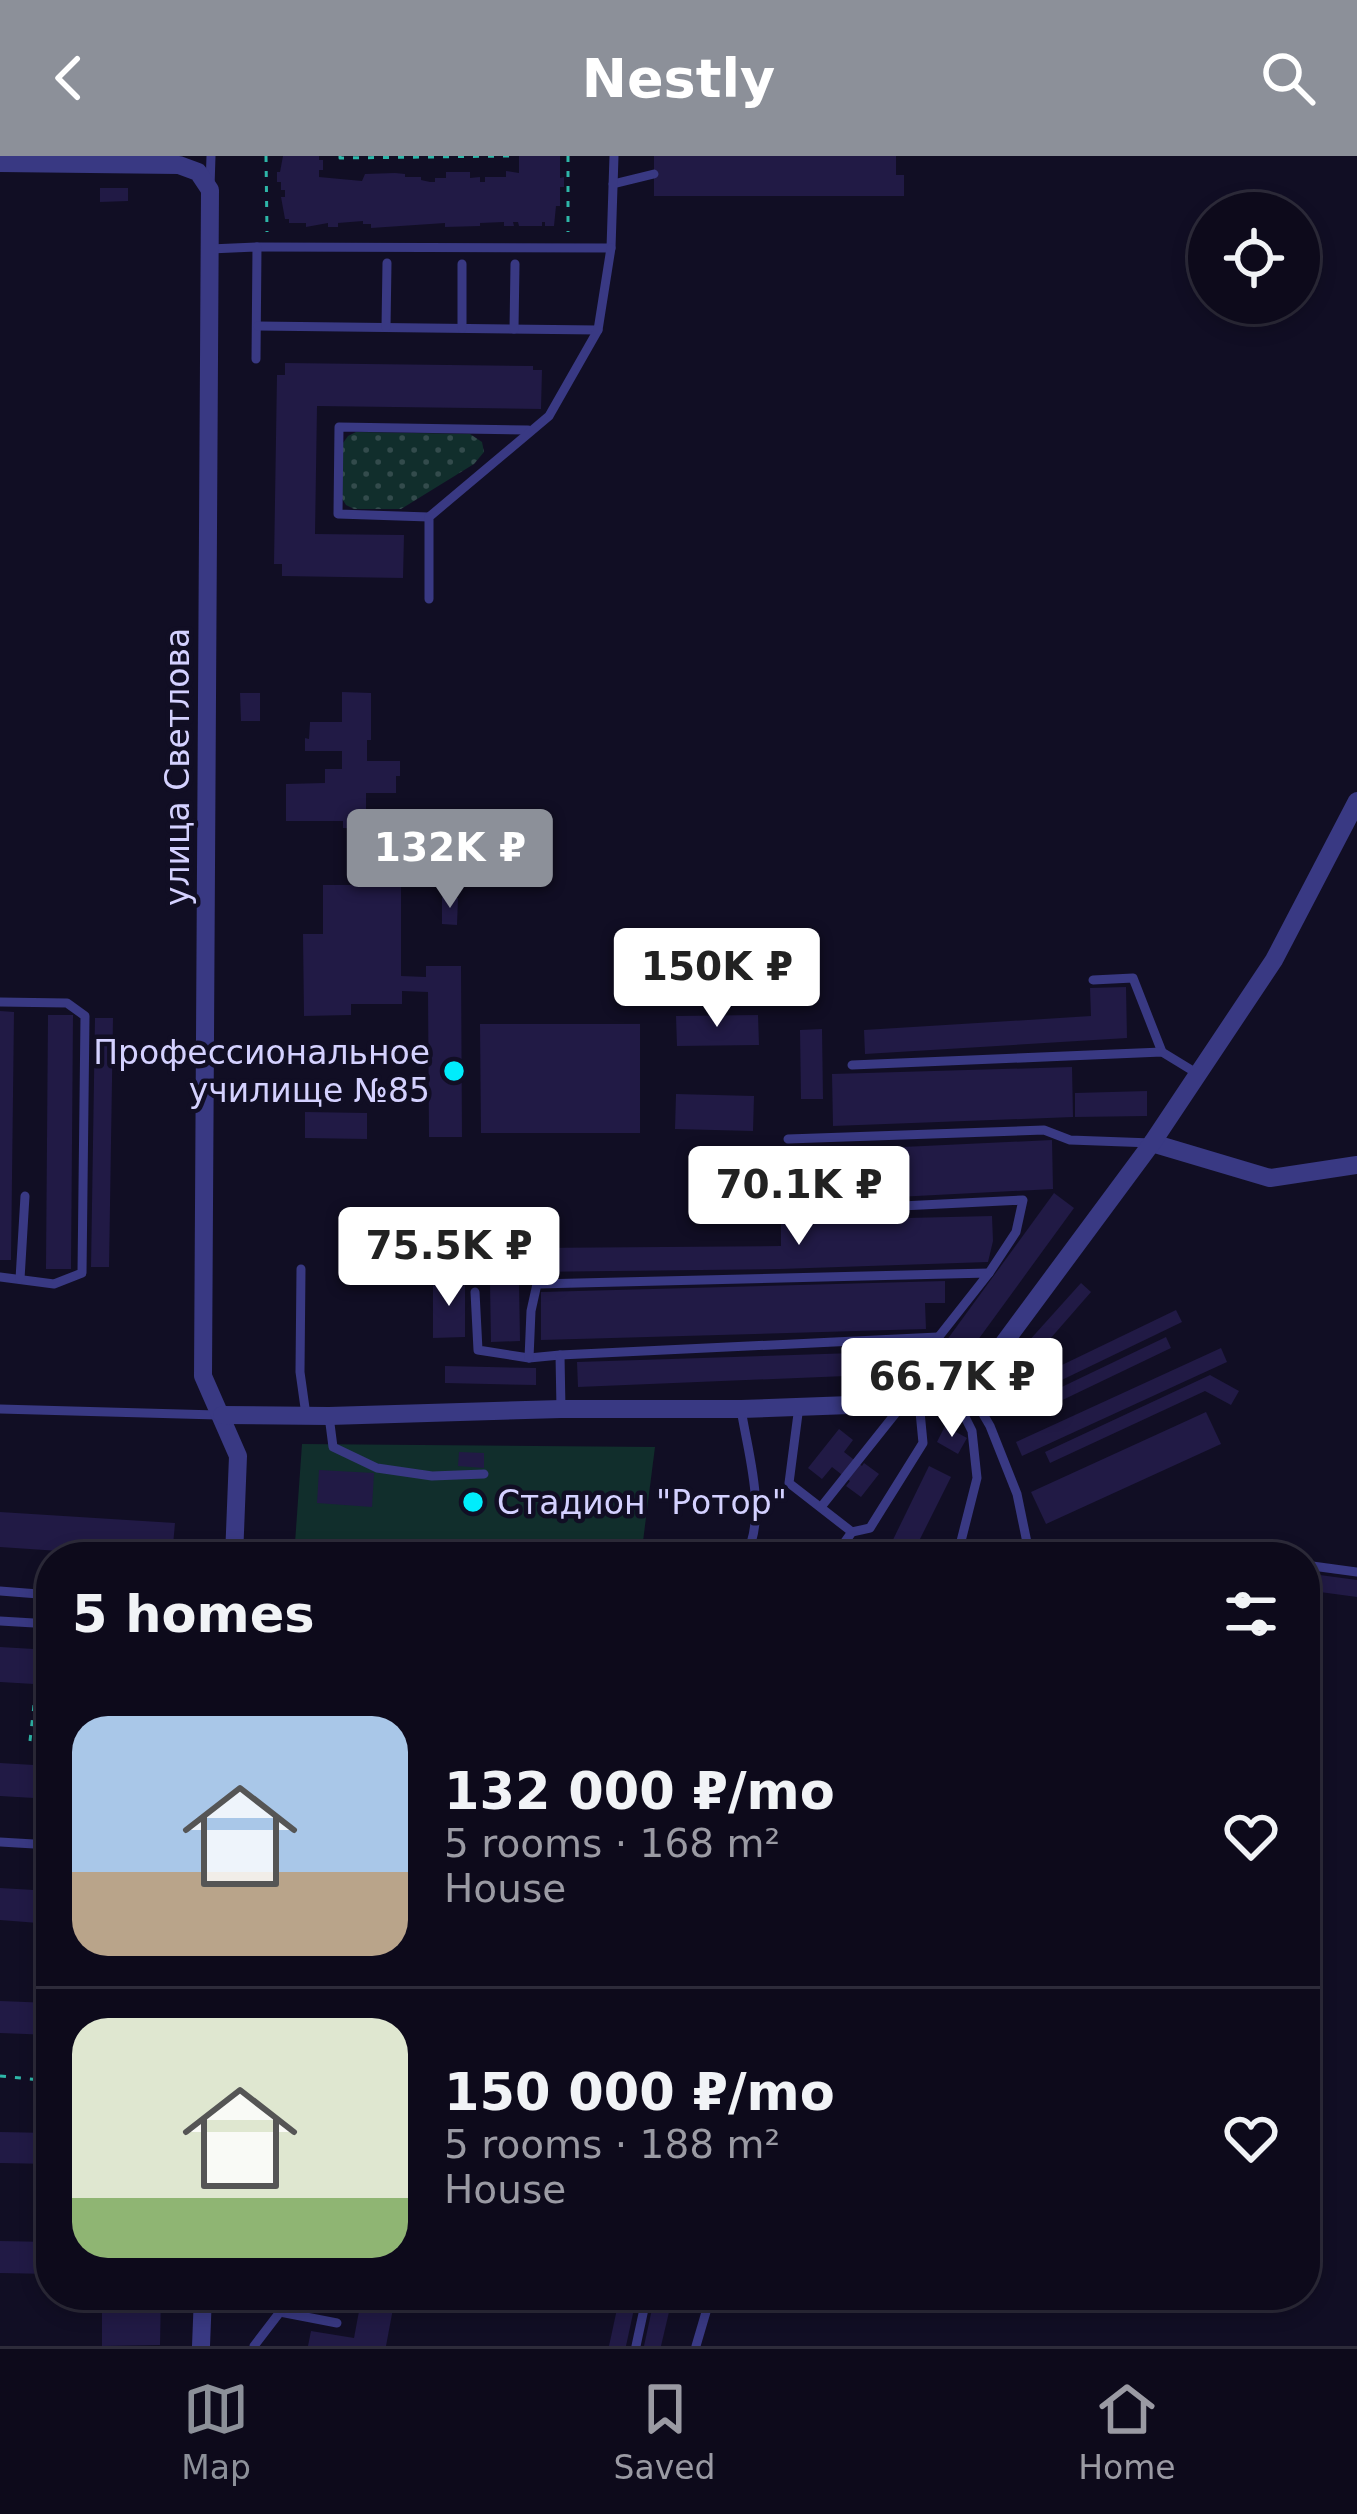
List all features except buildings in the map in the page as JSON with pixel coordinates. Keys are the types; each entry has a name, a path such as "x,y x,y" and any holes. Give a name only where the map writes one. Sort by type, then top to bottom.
{"street":[{"path":"0,164 179,166 198,172 210,190"},
{"name":"улица Светлова","path":"210,190 203,1376 238,1456 235,1542"},
{"path":"222,1415 799,1406 927,1398 975,1376 1152,1143 1274,960 1357,801"},
{"path":"1152,1143 1270,1178 1357,1166"},
{"path":"201,2346 202,2310"}],"lane":[{"path":"210,190 211,156"},
{"path":"530,430 339,428 338,514 429,517 549,416 598,330 610,248 614,156"},
{"path":"613,184 654,174"},
{"path":"256,247 256,358"},
{"path":"210,249 610,248"},
{"path":"386,263 386,327"},
{"path":"462,264 462,328"},
{"path":"514,329 515,264"},
{"path":"258,326 598,330"},
{"path":"429,517 429,599"},
{"path":"1093,980 1133,978 1162,1052"},
{"path":"0,1002 68,1003 85,1016 82,1273 54,1284 0,1277"},
{"path":"852,1065 1162,1052 1198,1074"},
{"path":"788,1139 1044,1130 1070,1140 1152,1143"},
{"path":"20,1279 25,1196"},
{"path":"800,1211 1024,1200 1016,1232 926,1353 923,1443 870,1528 852,1532 845,1542"},
{"path":"301,1269 300,1372 306,1415"},
{"path":"529,1358 531,1311 538,1284 989,1273"},
{"path":"475,1292 478,1350 529,1358 938,1337"},
{"path":"560,1355 561,1409"},
{"path":"821,1507 927,1398"},
{"path":"927,1398 972,1431 977,1478 961,1542"},
{"path":"927,1398 976,1402 1017,1495 1027,1542"},
{"path":"799,1406 790,1483 852,1532"},
{"path":"0,1409 222,1415"},
{"path":"741,1409 757,1512 753,1542"},
{"path":"329,1416 333,1447 377,1468 432,1476 484,1474"},
{"path":"1320,1567 1357,1572"},
{"path":"0,1591 36,1594"},
{"path":"0,1621 36,1623"},
{"path":"0,1842 36,1844"},
{"path":"636,2346 644,2310"},
{"path":"696,2346 707,2310"},
{"path":"254,2346 280,2312 337,2323"}],"path":[{"path":"266,156 267,239"},
{"path":"340,156 510,156"},
{"path":"568,156 568,234"},
{"path":"30,1742 35,1696"},
{"path":"0,2076 36,2080"}],"green space":[{"path":"356,432 470,434 482,442 484,452 474,464 401,509 354,509 341,497 343,443"},
{"name":"Стадион \"Ротор\"","path":"302,1444 655,1447 643,1542 295,1542"}],"place":[{"name":"Профессиональное училище №85","path":"454,1071"},
{"name":"Стадион \"Ротор\"","path":"473,1502"}]}
